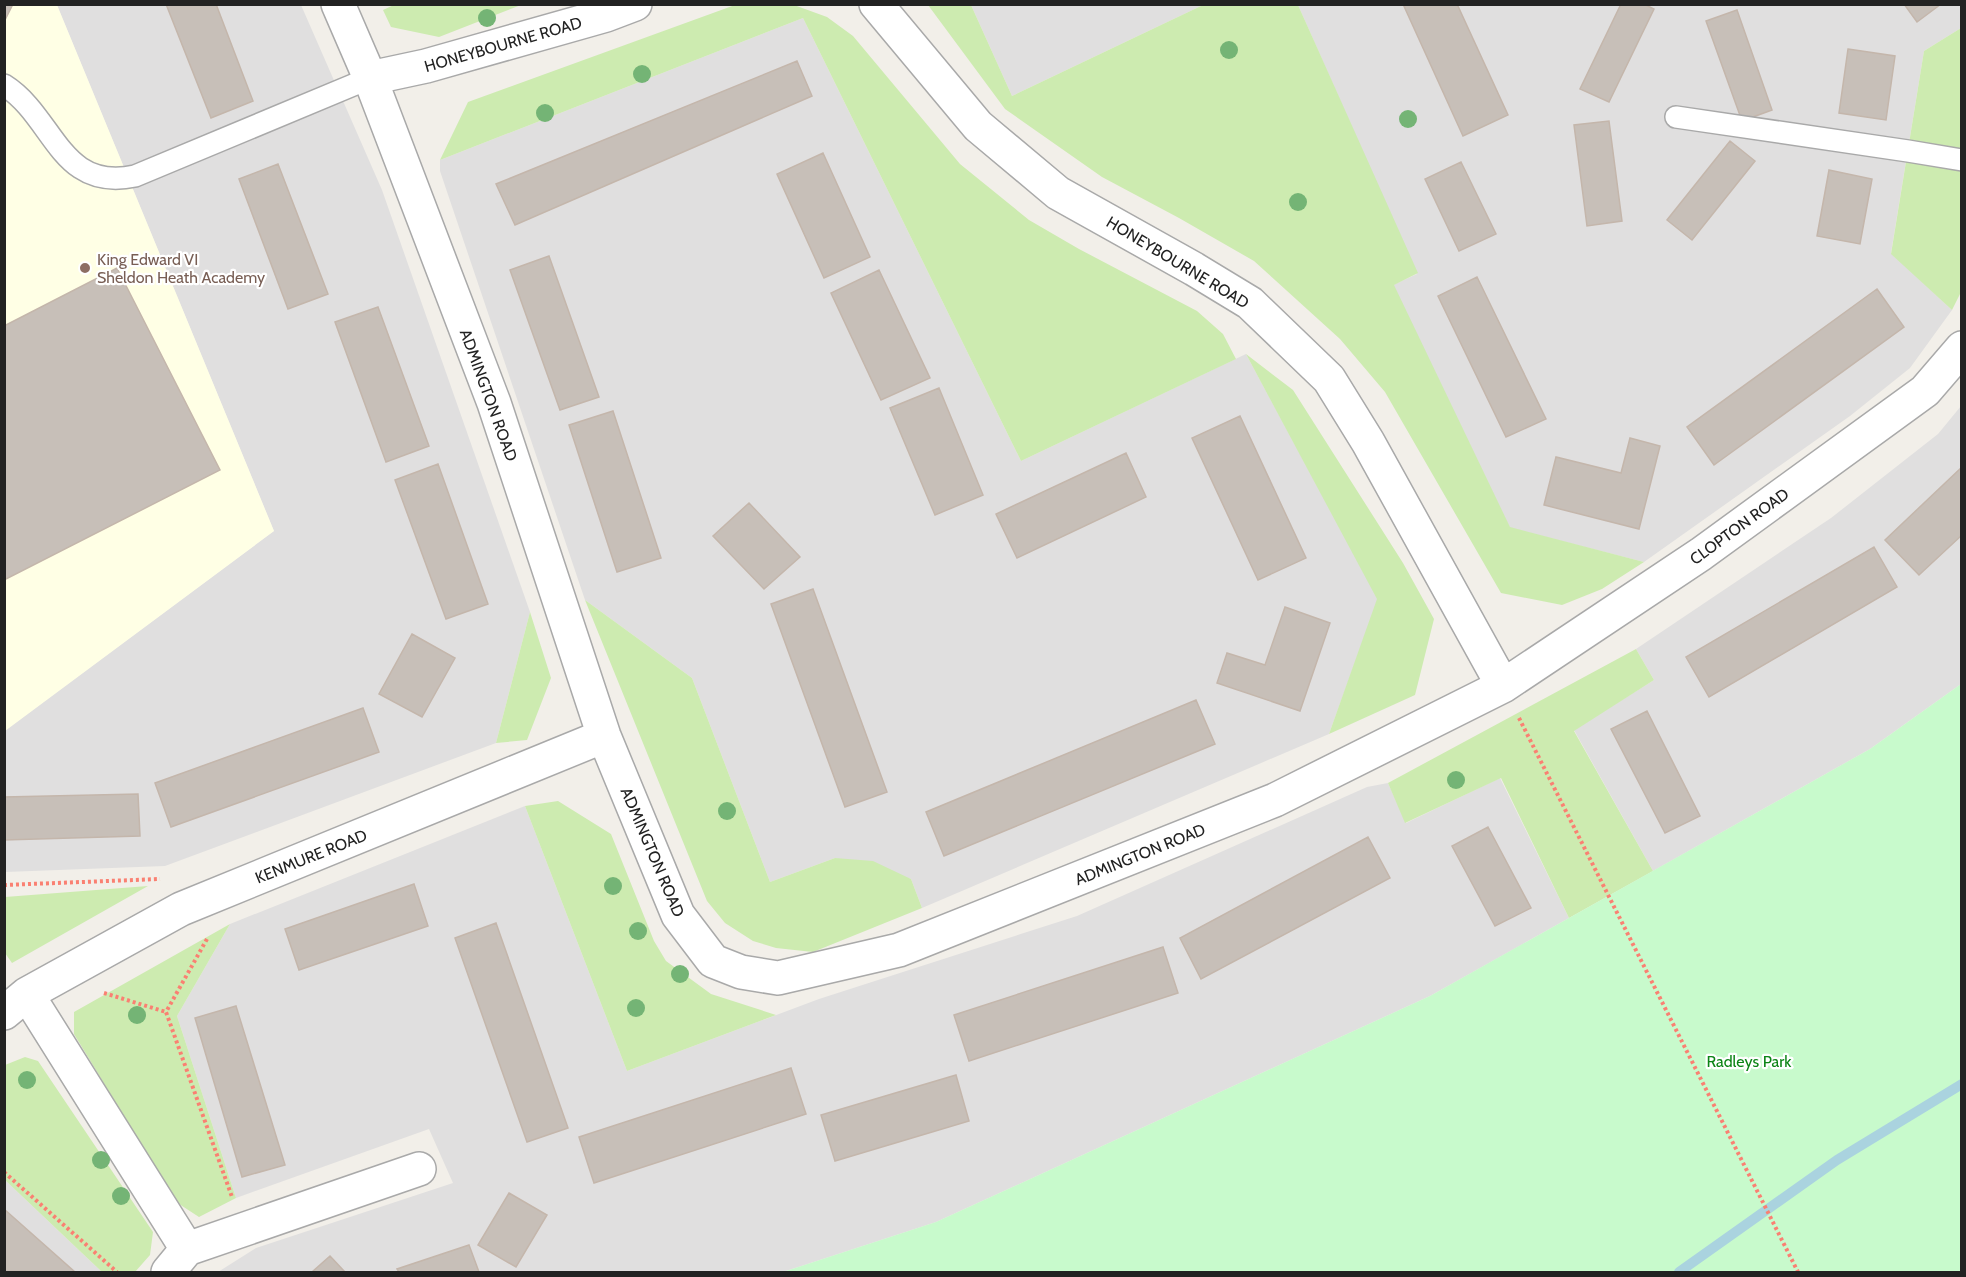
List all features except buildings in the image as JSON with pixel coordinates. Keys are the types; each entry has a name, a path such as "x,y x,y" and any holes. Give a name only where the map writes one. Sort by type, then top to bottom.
{"street":[{"name":"ADMINGTON ROAD","path":"338,4 370,78 494,403 604,736 678,915 713,961 741,972 778,978 899,950 1275,800 1503,686"},
{"name":"HONEYBOURNE ROAD","path":"370,78 426,66 606,15 635,4"},
{"name":"HONEYBOURNE ROAD","path":"876,4 978,126 1058,193 1250,303 1329,380 1368,442 1503,686"},
{"name":"CLOPTON ROAD","path":"1503,686 1701,554 1925,391 1962,348"},
{"name":"KENMURE ROAD","path":"419,1169 244,1230 177,1261 16,1003 181,909 604,736"}],"lane":[{"path":"4,85 28,106 64,155 81,169 103,179 118,180 135,176 370,78"},
{"path":"1676,117 1962,160"}],"path":[{"path":"1503,686 1773,1227 1798,1272"},
{"path":"4,885 166,879"},
{"path":"210,933 166,1012 244,1230"},
{"path":"4,1172 117,1272"}],"shaded area":[{"name":"King Edward VI Sheldon Heath Academy","path":"5,5 57,5 274,531 5,731"},
{"path":"57,5 301,5 382,190 530,612 496,743 165,866 5,872 4,731 274,531"},
{"path":"971,5 1203,5 1012,96"},
{"path":"1298,5 1961,5 1961,28 1924,51 1891,253 1952,310 1910,368 1850,416 1644,562 1510,528 1393,285 1417,274"},
{"path":"803,18 1021,461 1246,354 1378,599 1329,734 922,908 911,879 835,858 770,882 692,678 585,600 440,171 440,160"},
{"path":"1961,406 1961,684 1870,749 1653,871 1574,730 1654,680 1636,649 1831,518 1938,434"},
{"path":"1500,778 1569,918 1430,996 936,1222 783,1272 218,1272 256,1248 453,1183 429,1129 236,1198 177,1016 230,924 525,806 627,1071 819,999 1077,916 1367,787 1388,783 1406,823"},
{"path":"5,1180 102,1272 5,1272"}],"green space":[{"path":"396,4 521,5 439,37 391,27 383,10"},
{"path":"735,5 794,5 827,17 853,36 960,164 1029,220 1197,311 1223,334 1236,359 1021,461 803,18 440,160 468,102"},
{"path":"928,5 971,5 1012,96 1203,5 1298,5 1418,273 1394,285 1510,527 1644,562 1602,589 1562,605 1501,593 1385,392 1340,339 1254,261 1102,177 1005,109"},
{"path":"1961,28 1962,290 1952,310 1891,254 1924,51"},
{"path":"1246,354 1293,390 1403,563 1434,619 1415,695 1329,734 1377,599"},
{"path":"585,600 692,678 770,882 835,858 873,861 911,879 922,908 813,952 776,948 753,941 725,923 707,901"},
{"path":"530,612 551,678 527,740 496,743"},
{"path":"1636,649 1654,680 1574,731 1653,871 1569,918 1501,778 1405,823 1388,783"},
{"name":"Radleys Park","path":"1961,684 1961,1272 783,1272 936,1222 1430,996 1870,749"},
{"path":"558,801 611,834 654,941 666,961 711,994 776,1015 627,1071 525,806"},
{"path":"148,886 12,963 5,953 5,897"},
{"path":"230,924 177,1016 236,1198 199,1217 176,1202 74,1034 74,1012"},
{"path":"25,1057 38,1061 153,1232 150,1255 135,1272 102,1272 5,1180 5,1065"}],"waterway":[{"path":"1679,1272 1837,1160 1962,1084"}],"place":[{"name":"King Edward VI Sheldon Heath Academy","path":"85,268"}]}
